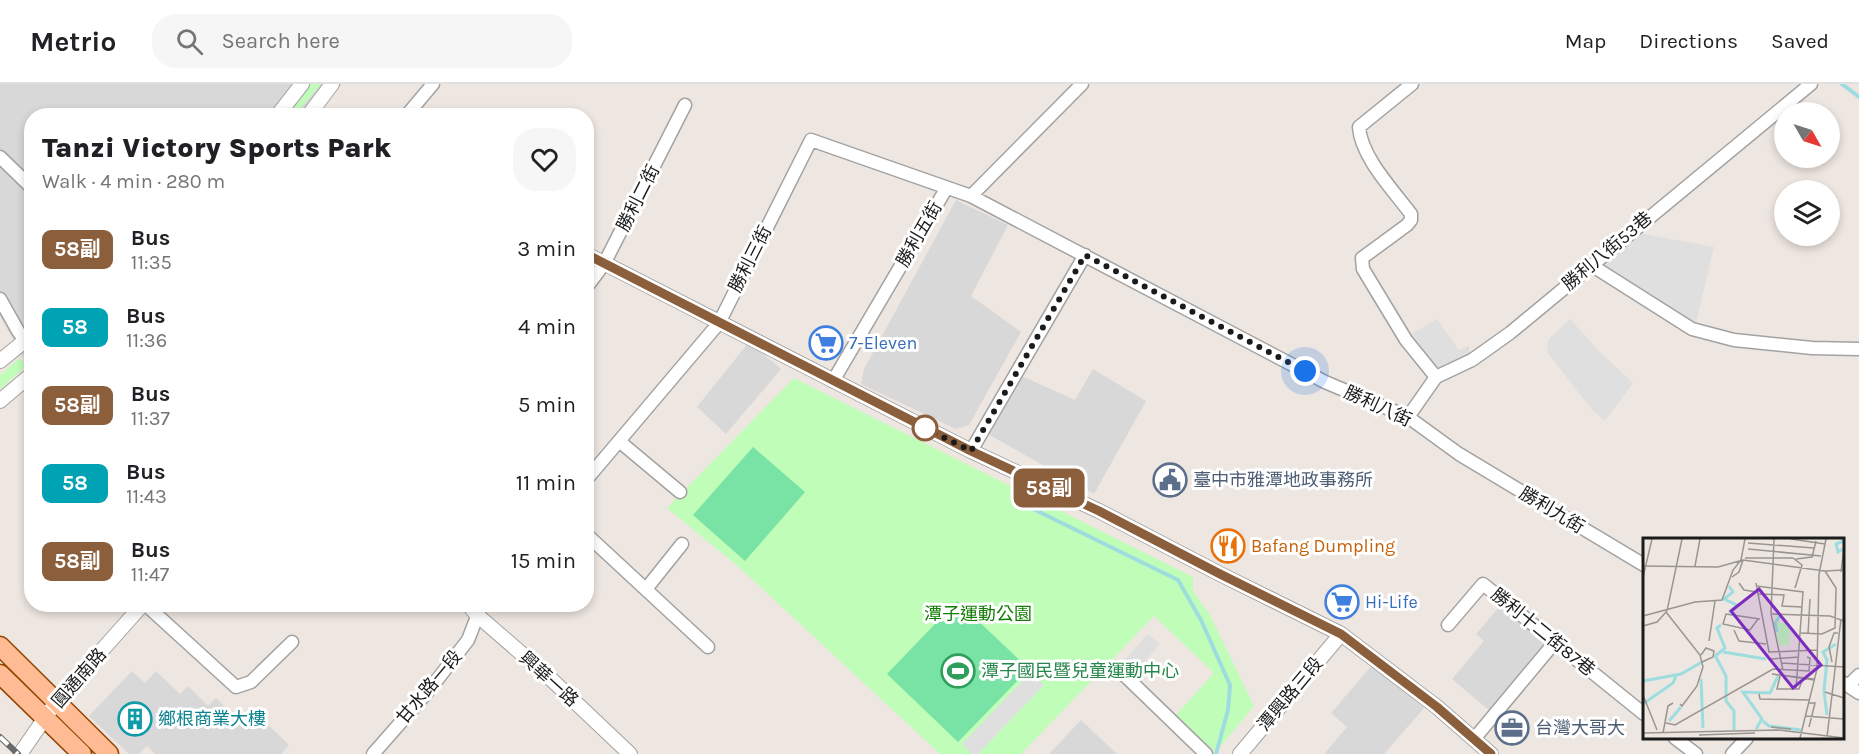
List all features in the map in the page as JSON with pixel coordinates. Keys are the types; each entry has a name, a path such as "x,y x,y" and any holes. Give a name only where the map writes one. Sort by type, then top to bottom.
{"main road":[{"path":"0,646 108,754"},
{"path":"0,674 82,754"}],"street":[{"path":"283,108 302,84"},
{"path":"314,108 332,84"},
{"path":"413,108 433,84"},
{"path":"970,196 1082,84"},
{"path":"1412,84 1359,127 1366,153 1411,214 1411,220 1407,225 1362,258 1362,269 1406,340 1436,377"},
{"name":"勝利八街53巷","path":"1408,417 1436,377 1472,360 1510,333 1811,84"},
{"name":"勝利二街","path":"594,277 604,264 685,105"},
{"name":"勝利三街","path":"594,471 719,323 811,140 946,189"},
{"path":"0,157 24,180"},
{"name":"勝利五街","path":"833,381 946,189 970,196 1200,316"},
{"path":"971,451 1085,255"},
{"path":"594,258 971,451 1099,511 1341,634 1437,707 1491,754"},
{"path":"1591,264 1692,329 1734,340 1812,348 1859,349"},
{"path":"0,299 24,335"},
{"name":"勝利八街","path":"1200,316 1325,382 1408,417 1459,454"},
{"path":"0,361 24,345"},
{"path":"0,401 24,381"},
{"path":"620,441 680,492"},
{"name":"勝利九街","path":"1459,454 1643,564"},
{"path":"594,541 708,647"},
{"path":"646,589 682,544"},
{"name":"勝利十二街87巷","path":"1448,625 1483,584 1643,713"},
{"name":"圓通南路","path":"20,754 56,702 137,612"},
{"path":"153,612 236,687 251,682 292,642"},
{"name":"甘水路一段","path":"373,754 468,640 475,612"},
{"name":"興華一路","path":"480,612 630,754"},
{"name":"潭興路三段","path":"1240,754 1341,634"},
{"path":"1474,739 1555,642"},
{"path":"1116,667 1206,754"},
{"path":"1850,687 1859,675"},
{"path":"1676,739 1696,754"},
{"path":"1732,754 1745,739"}],"shaded area":[{"path":"0,84 342,84 323,108 24,108 24,359 0,316"},
{"path":"956,200 1008,225 971,296 1021,332 969,425 956,429 861,384 864,369"},
{"path":"1638,233 1714,247 1695,327 1599,266"},
{"path":"1437,319 1459,350 1469,346 1471,358 1436,374 1406,337"},
{"path":"1570,319 1633,383 1605,421 1593,411 1547,352 1548,340"},
{"path":"749,342 781,369 726,434 697,407"},
{"path":"1093,369 1146,401 1094,494 986,433 1015,373 1075,400"},
{"path":"1501,605 1547,644 1490,711 1452,679 1484,641 1476,634"},
{"path":"1148,634 1160,644 1133,675 1121,664"},
{"path":"1373,664 1424,708 1384,754 1324,754 1347,727 1331,713"},
{"path":"132,671 145,683 156,671 180,694 188,686 208,706 216,698 233,715 239,708 259,727 265,722 289,745 281,754 155,754 147,746 139,754 129,754 89,716"},
{"path":"1031,672 1044,685 978,754 972,754 962,744"},
{"path":"1081,720 1117,754 1049,754"}],"green space":[{"path":"311,84 321,84 301,108 292,108"},
{"path":"18,359 24,362 24,368 0,389 0,375"},
{"name":"潭子運動公園","path":"794,378 1193,577 1193,591 1210,615 1254,706 1216,752 1175,716 1214,673 1154,616 1021,754 940,754 740,568 667,508"},
{"path":"753,447 805,492 745,561 693,515"},
{"name":"潭子國民暨兒童運動中心","path":"957,601 1029,669 958,742 887,674"}],"waterway":[{"path":"1842,84 1859,97"},
{"path":"1019,502 1178,580 1201,620 1230,685 1228,710 1216,754"}],"railway":[{"path":"0,737 18,754"}],"bus line":[{"name":"58副","path":"594,258 971,451 1099,511 1341,634 1437,707 1491,754"}],"place":[{"name":"7-Eleven","path":"826,343"},
{"name":"臺中市雅潭地政事務所","path":"1170,480"},
{"name":"Bafang Dumpling","path":"1228,546"},
{"name":"Hi-Life","path":"1342,602"},
{"name":"潭子國民暨兒童運動中心","path":"958,671"},
{"name":"鄉根商業大樓","path":"135,719"},
{"name":"台灣大哥大","path":"1512,728"}],"route":[{"path":"925,428 971,451 1085,255 1305,371"}]}
